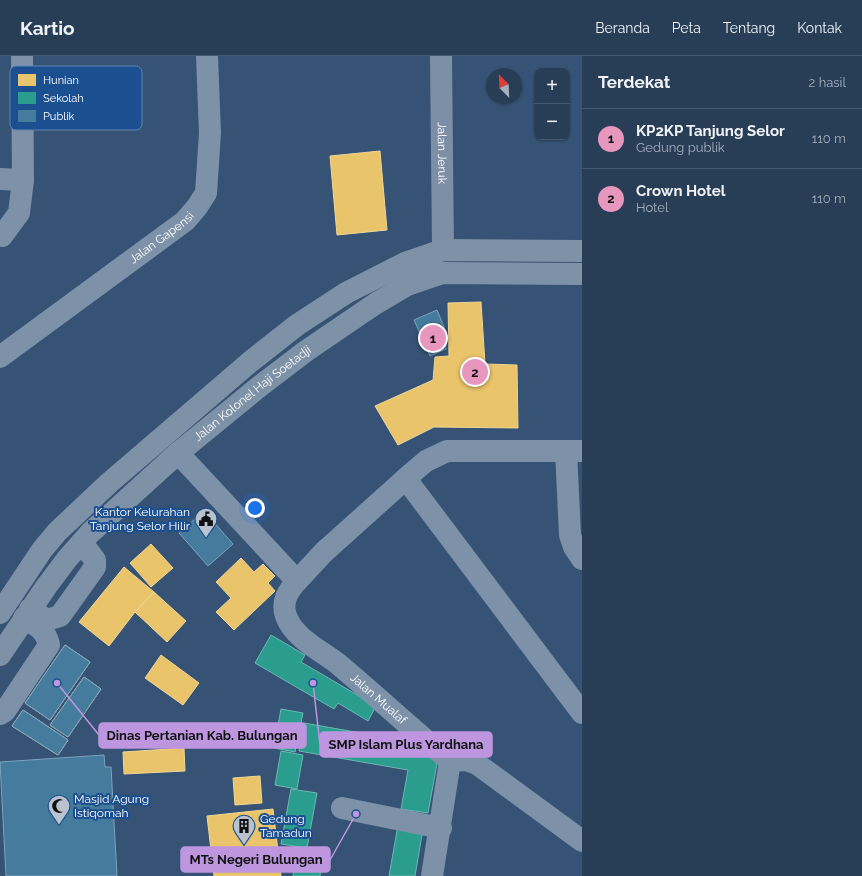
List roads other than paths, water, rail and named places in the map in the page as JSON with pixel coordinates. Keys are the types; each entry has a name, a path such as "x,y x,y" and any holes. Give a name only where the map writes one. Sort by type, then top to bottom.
{"highway":[{"name":"Jalan Kolonel Haji Soetadji","path":"2,604 42,550 62,527 109,483 250,362 297,325 358,286 404,263 443,250 582,251"},
{"name":"Jalan Kolonel Haji Soetadji","path":"0,655 27,614 67,559 82,543 178,453 306,351 382,300 408,285 442,273 582,274"}],"main road":[{"name":"Jalan Jeruk","path":"441,56 443,250"}],"street":[{"path":"22,56 22,66"},
{"name":"Jalan Gapensi","path":"0,357 185,221 197,207 206,193 209,166 210,133 207,56"},
{"path":"2,236 19,213 23,180 23,130"},
{"path":"0,179 23,180"},
{"path":"442,273 443,250"},
{"name":"Jalan Mualaf","path":"450,761 294,628 286,616 284,608 288,591 296,580 324,552 406,479 426,462 447,451 574,451"},
{"path":"574,451 570,535 574,548 582,559"},
{"path":"178,453 296,580"},
{"path":"406,479 582,713"},
{"path":"27,614 47,620 60,616 95,567 95,560 82,543"},
{"path":"0,714 5,711 49,645 47,637 27,614"},
{"path":"432,876 441,828 450,761 466,760 477,764 582,841"},
{"path":"342,808 441,828"}],"place":[{"name":"KP2KP Tanjung Selor","path":"433,338"},
{"name":"Crown Hotel","path":"475,372"},
{"name":"Kantor Kelurahan Tanjung Selor Hilir","path":"206,538"},
{"name":"Dinas Pertanian Kab. Bulungan","path":"57,683"},
{"name":"SMP Islam Plus Yardhana","path":"313,683"},
{"name":"MTs Negeri Bulungan","path":"356,814"},
{"name":"Masjid Agung Istiqomah","path":"59,826"},
{"name":"Gedung Tamadun","path":"244,846"}]}
